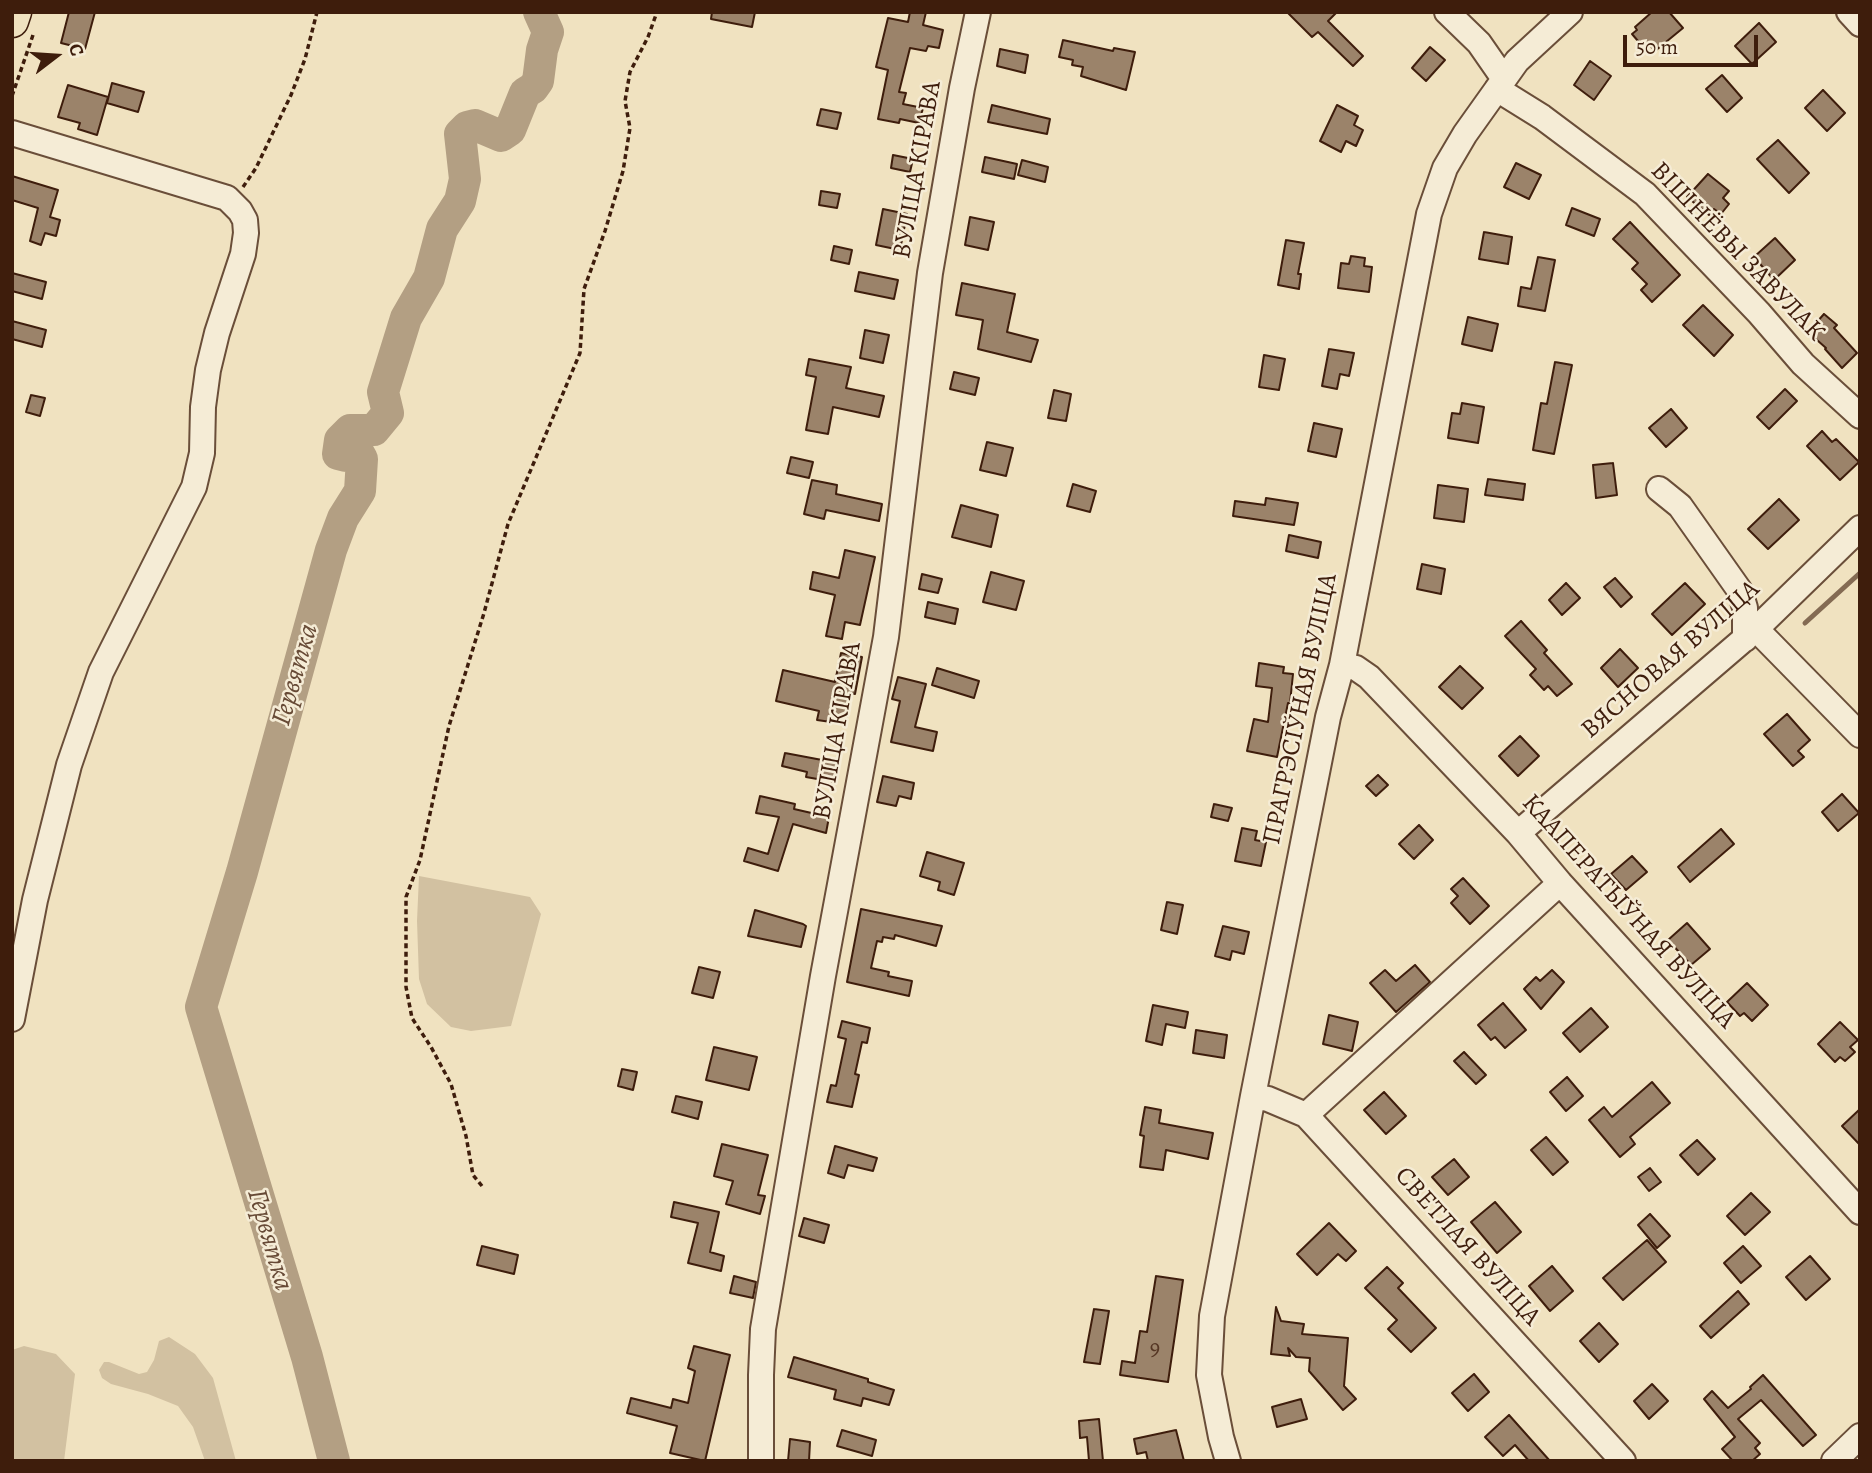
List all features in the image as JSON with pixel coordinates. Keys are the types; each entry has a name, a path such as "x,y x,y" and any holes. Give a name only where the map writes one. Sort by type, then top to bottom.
{"street":[{"name":"ВУЛІЦА КІРАВА","path":"761,1461 763,1329 823,976 886,637 930,273 978,12"},
{"path":"1447,12 1479,43 1501,84"},
{"name":"ПРАГРЭСІЎНАЯ ВУЛІЦА","path":"1228,1461 1209,1375 1212,1316 1253,1096 1328,717 1342,664 1429,214 1445,168 1465,134 1517,61 1570,12"},
{"path":"1849,12 1860,24"},
{"name":"ВІШНЁВЫ ЗАВУЛАК","path":"1501,84 1645,194 1750,303 1803,364 1860,416"},
{"path":"12,133 227,198 240,211 246,233 243,254 208,370 203,407 202,453 194,486 101,672 69,765 35,900 12,1019"},
{"path":"1659,489 1680,506 1740,592 1750,634 1860,735"},
{"name":"ВЯСНОВАЯ ВУЛІЦА","path":"1518,833 1750,634 1860,528"},
{"name":"КААПЕРАТЫЎНАЯ ВУЛІЦА","path":"1342,664 1356,668 1369,677 1518,833 1560,883 1860,1212"},
{"path":"1306,1115 1560,883"},
{"name":"СВЕТЛАЯ ВУЛІЦА","path":"1253,1096 1268,1099 1306,1115 1623,1461"},
{"path":"1835,1461 1860,1436"}],"path":[{"path":"227,198 245,184 256,168 305,59 317,12"},
{"path":"482,1186 473,1175 466,1136 451,1084 412,1018 406,987 406,897 419,860 449,726 508,524 580,353 584,289 622,172 630,128 625,101 630,72 657,12"},
{"path":"12,96 21,19"}],"shaded area":[{"path":"419,876 530,897 541,914 511,1026 471,1031 451,1027 427,1004 419,979"},
{"path":"169,1337 195,1354 213,1378 236,1461 205,1461 193,1427 178,1406 111,1384 102,1378 99,1370 104,1362 139,1374 147,1372 154,1360 159,1341"},
{"path":"24,1346 56,1354 75,1374 64,1461 12,1461 12,1350"}],"building":[{"path":"69,12 95,12 85,49 61,43"},
{"path":"712,12 755,12 752,27 711,19"},
{"path":"910,12 926,12 923,25 943,30 939,48 928,46 926,51 910,48 899,92 906,93 903,104 923,108 919,123 900,119 899,123 878,119 888,70 876,67 888,18 908,22"},
{"path":"1287,12 1337,12 1328,21 1363,56 1353,66 1318,32 1312,37"},
{"path":"1652,12 1669,12 1683,28 1655,51 1649,44 1644,48 1632,34 1637,30 1635,27"},
{"path":"1759,23 1776,42 1752,64 1735,46"},
{"path":"1063,40 1113,51 1114,48 1135,52 1126,90 1081,76 1083,67 1072,65 1073,60 1059,57"},
{"path":"1430,47 1445,60 1426,81 1412,68"},
{"path":"1000,49 1028,55 1025,73 997,66"},
{"path":"1590,61 1611,76 1594,100 1574,85"},
{"path":"1722,75 1742,98 1727,112 1706,89"},
{"path":"112,83 144,92 138,112 107,103"},
{"path":"68,85 108,97 97,135 78,129 80,123 58,117"},
{"path":"1823,90 1845,113 1827,131 1805,108"},
{"path":"992,105 1050,119 1047,134 988,122"},
{"path":"1337,105 1358,116 1354,125 1363,130 1356,146 1346,141 1341,152 1320,141"},
{"path":"821,109 841,113 837,129 817,125"},
{"path":"1778,140 1809,173 1789,193 1757,159"},
{"path":"893,155 913,159 910,172 891,168"},
{"path":"985,157 1017,164 1014,179 982,172"},
{"path":"1022,160 1048,167 1045,182 1018,175"},
{"path":"1516,163 1541,175 1529,199 1504,187"},
{"path":"1708,174 1729,191 1723,198 1729,204 1721,214 1714,209 1709,215 1687,197"},
{"path":"12,176 58,190 50,217 60,220 56,236 45,233 41,245 30,241 38,208 12,200"},
{"path":"821,191 840,194 837,208 819,205"},
{"path":"1572,208 1600,219 1594,236 1566,225"},
{"path":"883,209 907,214 900,250 876,245"},
{"path":"970,217 994,222 988,250 965,245"},
{"path":"1630,222 1680,275 1652,302 1641,290 1647,284 1632,269 1638,263 1613,239"},
{"path":"1484,232 1512,237 1508,264 1479,259"},
{"path":"1775,238 1795,260 1774,280 1754,257"},
{"path":"1286,240 1304,243 1298,274 1301,274 1299,289 1278,285"},
{"path":"834,246 852,250 849,264 831,260"},
{"path":"1351,256 1365,258 1364,266 1372,267 1369,292 1338,288 1341,263 1349,264"},
{"path":"1538,257 1555,260 1545,311 1518,306 1521,287 1531,289"},
{"path":"859,272 898,280 894,299 855,291"},
{"path":"12,273 46,282 42,299 12,291"},
{"path":"962,283 1015,294 1007,332 1038,340 1031,362 978,349 983,320 956,315"},
{"path":"1703,305 1733,335 1714,356 1683,325"},
{"path":"1824,314 1837,325 1834,328 1857,353 1842,368 1826,348 1808,332"},
{"path":"1468,317 1498,324 1492,351 1462,344"},
{"path":"12,321 46,330 42,347 12,339"},
{"path":"865,330 889,335 883,363 860,358"},
{"path":"1329,349 1354,353 1349,376 1340,374 1337,389 1322,386"},
{"path":"1264,355 1285,359 1279,390 1259,387"},
{"path":"809,359 851,367 846,388 884,396 879,417 833,407 828,434 806,430 816,377 806,375"},
{"path":"1555,362 1572,365 1554,454 1533,450 1541,403 1547,404"},
{"path":"954,372 979,378 975,395 950,389"},
{"path":"1785,389 1797,401 1769,429 1757,417"},
{"path":"1054,390 1071,394 1066,421 1048,418"},
{"path":"31,395 45,398 40,416 26,412"},
{"path":"1462,403 1484,407 1478,443 1448,438 1452,413 1460,414"},
{"path":"1671,409 1687,428 1666,447 1649,428"},
{"path":"1314,423 1342,429 1336,457 1308,451"},
{"path":"1822,431 1832,442 1836,439 1859,462 1840,480 1807,446"},
{"path":"987,442 1013,448 1006,476 980,470"},
{"path":"791,457 813,462 809,478 787,473"},
{"path":"1613,463 1617,495 1596,498 1593,465"},
{"path":"1488,479 1525,484 1523,500 1485,495"},
{"path":"812,480 837,485 836,494 882,504 879,521 826,510 824,519 804,514"},
{"path":"1073,484 1096,491 1090,512 1067,506"},
{"path":"1438,485 1468,489 1464,522 1434,518"},
{"path":"1266,498 1298,503 1294,525 1233,516 1235,501 1265,505"},
{"path":"1779,499 1799,520 1768,549 1748,529"},
{"path":"961,505 998,515 991,547 952,537"},
{"path":"1289,535 1321,542 1318,558 1286,551"},
{"path":"845,550 875,557 860,625 845,622 842,639 826,636 835,595 810,589 813,572 839,578"},
{"path":"1422,564 1445,569 1441,594 1417,589"},
{"path":"991,572 1024,581 1016,610 983,602"},
{"path":"922,574 942,579 938,593 919,589"},
{"path":"1615,578 1632,597 1621,607 1604,587"},
{"path":"1566,583 1580,598 1562,615 1549,600"},
{"path":"1685,583 1705,604 1672,635 1652,614"},
{"path":"928,602 958,609 955,624 925,617"},
{"path":"1521,621 1547,650 1544,653 1572,684 1557,696 1548,686 1544,690 1530,675 1536,669 1505,636"},
{"path":"1620,649 1638,668 1618,687 1601,668"},
{"path":"841,653 862,657 855,694 851,693 845,724 817,720 819,711 776,701 783,670 835,682"},
{"path":"1259,663 1284,667 1283,673 1293,674 1290,703 1277,757 1247,751 1254,719 1268,722 1272,688 1256,686"},
{"path":"1460,666 1483,688 1462,709 1439,687"},
{"path":"937,668 979,681 974,698 932,685"},
{"path":"898,677 926,684 915,727 937,732 933,751 891,742 900,701 892,699"},
{"path":"1787,714 1810,740 1798,751 1804,757 1793,766 1764,734"},
{"path":"1520,736 1539,756 1518,776 1499,756"},
{"path":"785,753 838,763 834,782 806,777 807,772 782,766"},
{"path":"1378,775 1388,785 1376,796 1366,786"},
{"path":"883,776 914,783 911,799 899,796 896,806 877,802"},
{"path":"1842,794 1859,813 1838,831 1822,812"},
{"path":"760,796 795,804 794,809 829,817 826,833 793,824 778,871 744,861 748,848 768,854 779,817 756,813"},
{"path":"1214,804 1232,808 1228,821 1211,817"},
{"path":"1419,825 1433,840 1414,859 1399,844"},
{"path":"1242,828 1257,831 1255,840 1266,842 1261,866 1235,861"},
{"path":"1721,829 1734,844 1690,882 1678,867"},
{"path":"927,852 964,863 954,895 938,890 940,882 920,876"},
{"path":"1632,856 1647,872 1626,890 1611,874"},
{"path":"1463,878 1489,906 1470,924 1451,903 1458,896 1451,889"},
{"path":"1167,902 1183,905 1177,934 1161,930"},
{"path":"861,909 942,926 936,946 895,935 894,939 883,937 882,942 877,941 871,968 889,972 888,976 912,981 909,996 847,982"},
{"path":"755,910 806,926 801,947 748,936"},
{"path":"1687,923 1710,949 1691,965 1668,940"},
{"path":"1223,926 1249,932 1244,954 1232,951 1230,960 1215,956"},
{"path":"1415,965 1430,982 1396,1012 1370,983 1385,970 1396,981"},
{"path":"699,967 720,972 713,998 692,993"},
{"path":"1552,970 1564,982 1541,1009 1524,989 1536,977 1540,981"},
{"path":"1747,983 1768,1005 1752,1021 1744,1013 1740,1016 1727,1002"},
{"path":"1503,1003 1526,1030 1505,1048 1495,1037 1491,1040 1478,1025"},
{"path":"1153,1005 1188,1012 1185,1028 1166,1024 1162,1045 1146,1041"},
{"path":"1591,1008 1608,1027 1580,1052 1563,1033"},
{"path":"1329,1015 1358,1022 1352,1051 1323,1044"},
{"path":"842,1021 870,1028 867,1043 862,1042 852,1107 827,1102 831,1085 836,1086 846,1039 838,1037"},
{"path":"1840,1022 1858,1040 1850,1047 1855,1052 1845,1061 1840,1057 1835,1062 1818,1044"},
{"path":"1196,1030 1227,1035 1224,1058 1193,1053"},
{"path":"714,1047 757,1057 749,1090 706,1080"},
{"path":"1464,1052 1486,1075 1476,1084 1454,1061"},
{"path":"622,1069 637,1072 633,1090 618,1086"},
{"path":"1567,1077 1583,1096 1566,1111 1550,1092"},
{"path":"1652,1082 1670,1103 1630,1137 1635,1144 1620,1157 1589,1120 1604,1107 1612,1117"},
{"path":"1384,1092 1406,1116 1386,1134 1364,1110"},
{"path":"676,1096 702,1102 698,1119 672,1112"},
{"path":"1145,1107 1161,1110 1159,1123 1213,1133 1208,1159 1166,1150 1163,1170 1140,1167 1144,1136 1140,1135"},
{"path":"1860,1109 1860,1145 1842,1126"},
{"path":"1546,1137 1568,1162 1553,1175 1531,1150"},
{"path":"1697,1140 1715,1159 1698,1175 1680,1155"},
{"path":"722,1144 768,1155 758,1195 765,1196 760,1214 726,1204 733,1181 714,1176"},
{"path":"835,1146 877,1158 873,1171 848,1165 844,1178 828,1173"},
{"path":"1454,1159 1469,1177 1448,1195 1432,1177"},
{"path":"1650,1168 1661,1182 1649,1191 1638,1177"},
{"path":"1751,1193 1770,1212 1745,1235 1727,1216"},
{"path":"674,1202 719,1212 710,1252 724,1256 721,1271 688,1263 698,1223 671,1217"},
{"path":"1495,1202 1521,1232 1497,1253 1471,1222"},
{"path":"1650,1214 1670,1236 1657,1248 1638,1225"},
{"path":"804,1218 829,1225 824,1243 799,1236"},
{"path":"1329,1223 1356,1251 1346,1261 1338,1254 1317,1275 1297,1254"},
{"path":"1647,1240 1666,1262 1623,1300 1603,1278"},
{"path":"482,1246 518,1255 514,1274 477,1265"},
{"path":"1743,1246 1761,1266 1741,1283 1724,1263"},
{"path":"1810,1256 1830,1279 1806,1300 1786,1277"},
{"path":"1552,1266 1573,1291 1550,1311 1529,1286"},
{"path":"1387,1267 1403,1283 1398,1288 1436,1328 1411,1352 1388,1329 1397,1320 1365,1288"},
{"path":"734,1276 756,1282 753,1298 730,1293"},
{"path":"1156,1276 1183,1280 1168,1382 1120,1375 1122,1361 1135,1363 1140,1331 1147,1332"},
{"path":"1738,1291 1749,1304 1711,1338 1700,1326"},
{"path":"1276,1307 1281,1321 1304,1324 1302,1334 1348,1338 1344,1386 1356,1399 1343,1410 1309,1371 1310,1358 1296,1357 1288,1348 1290,1356 1271,1354"},
{"path":"1094,1309 1109,1311 1100,1364 1084,1362"},
{"path":"1599,1323 1618,1344 1599,1362 1580,1341"},
{"path":"694,1346 730,1355 705,1461 670,1453 677,1426 627,1413 631,1398 671,1408 673,1399 688,1403 695,1371 688,1368"},
{"path":"794,1357 868,1379 868,1382 894,1390 889,1405 863,1398 861,1406 834,1399 836,1390 788,1377"},
{"path":"1474,1374 1489,1392 1468,1411 1452,1393"},
{"path":"1763,1375 1816,1435 1803,1446 1761,1400 1738,1419 1760,1443 1755,1448 1760,1454 1752,1461 1733,1461 1722,1449 1735,1437 1704,1399 1712,1391 1728,1408"},
{"path":"1652,1384 1668,1401 1649,1419 1634,1401"},
{"path":"1301,1399 1307,1419 1277,1427 1272,1407"},
{"path":"1509,1415 1550,1461 1529,1461 1515,1445 1503,1456 1485,1437"},
{"path":"1099,1419 1103,1461 1089,1461 1087,1437 1080,1438 1079,1421"},
{"path":"842,1430 876,1440 872,1456 837,1446"},
{"path":"1176,1430 1184,1461 1148,1461 1146,1452 1137,1454 1134,1439"},
{"path":"790,1439 810,1442 809,1461 788,1461"}],"waterway":[{"name":"Гервятка","path":"334,1461 307,1357 201,1007 242,872 331,550 343,518 360,491 362,459 357,450 351,449 346,456 338,454 340,440 350,430 374,430 388,413 383,392 406,318 429,278 442,229 460,201 465,179 460,134 467,127 475,125 501,136 510,130 525,93 538,81 542,50 548,32 539,12"},
{"path":"1805,623 1860,573"}]}
